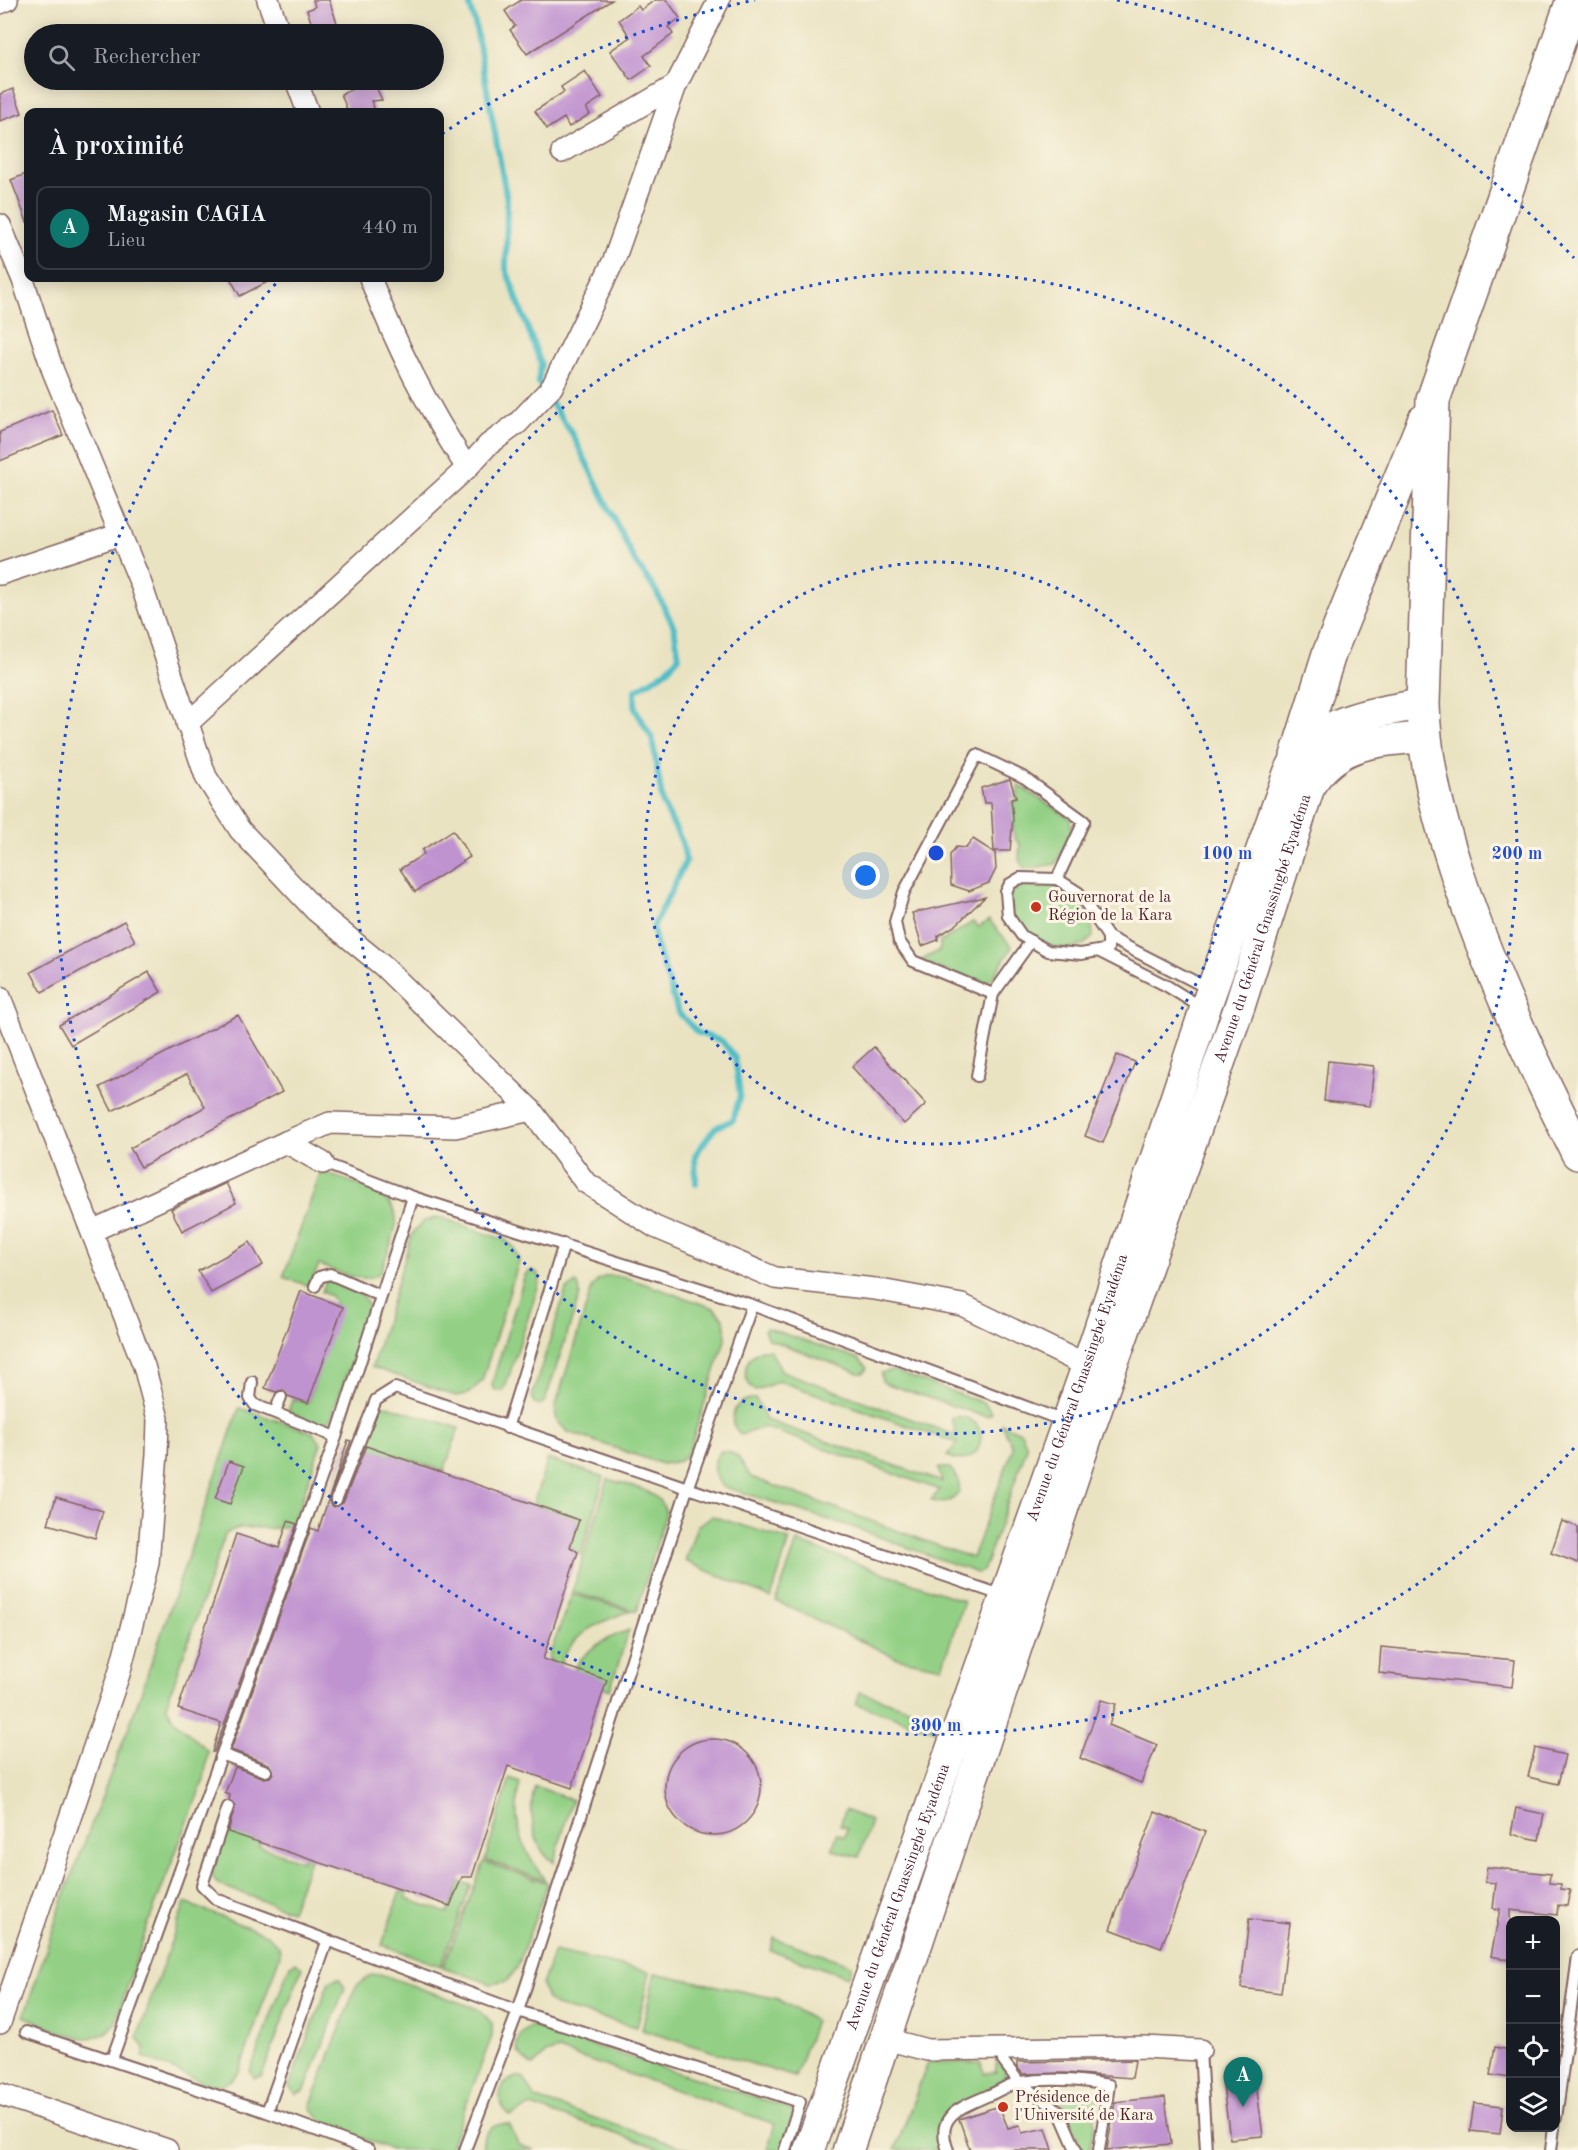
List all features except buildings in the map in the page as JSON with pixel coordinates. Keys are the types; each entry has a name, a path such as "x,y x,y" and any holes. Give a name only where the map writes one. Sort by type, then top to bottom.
{"highway":[{"path":"1297,756 1329,654 1433,400 1573,0"},
{"path":"1433,400 1423,737 1447,843 1473,922 1522,1040 1578,1153"}],"main road":[{"name":"Avenue du Général Gnassingbé Eyadéma","path":"1077,1427 1087,1366 1208,1000 1297,756 1319,734 1354,716 1423,704"},
{"name":"Avenue du Général Gnassingbé Eyadéma","path":"852,2138 886,2039 1017,1601 1077,1427 1233,1023 1310,785 1321,769 1336,755 1366,743 1423,737"},
{"path":"1208,1000 1233,1023"},
{"name":"Avenue du Général Gnassingbé Eyadéma","path":"809,2150 811,2107 1017,1601"},
{"path":"811,2107 852,2138"}],"street":[{"path":"0,3 7,0"},
{"path":"268,0 276,24"},
{"path":"187,724 467,468 488,445 518,423 545,394 614,260 676,85 719,0"},
{"path":"562,152 676,85"},
{"path":"300,90 306,108"},
{"path":"0,227 24,275"},
{"path":"27,282 53,371 121,534 206,777 240,830 316,911 383,966 531,1110 585,1182 656,1227 775,1278 875,1289 962,1305 1087,1366"},
{"path":"372,282 401,356 430,412 467,468"},
{"path":"0,574 121,534"},
{"path":"0,997 93,1231 108,1280 144,1366 158,1419 148,1563 119,1674 0,2023"},
{"path":"93,1231 330,1123 454,1127 531,1110"},
{"path":"286,1142 323,1163"},
{"path":"886,2039 927,2050 1144,2047 1200,2050"},
{"path":"0,2094 167,2150"}],"lane":[{"path":"993,993 914,961 899,941 895,922 904,892 977,755 1025,778 1084,821 1057,879"},
{"path":"1108,937 1107,949 1081,954 1048,951 1013,926 1008,916 1006,892 1010,884 1020,879 1057,879 1079,893 1108,937 1208,1000"},
{"path":"977,1076 993,993 1031,941"},
{"path":"1098,951 1167,986 1208,1000"},
{"path":"323,1163 413,1197 752,1305 1077,1427"},
{"path":"112,2059 224,1755 336,1437 413,1197"},
{"path":"507,1428 564,1244"},
{"path":"315,1286 319,1277 330,1274 381,1296"},
{"path":"465,2150 518,2011 687,1489 752,1305"},
{"path":"252,1382 251,1402 336,1437"},
{"path":"336,1500 376,1400 385,1392 395,1388 1017,1601"},
{"path":"275,1413 281,1397"},
{"path":"224,1755 266,1771"},
{"path":"228,1807 202,1885 216,1899 518,2011 811,2107 785,2150"},
{"path":"267,2112 327,1942"},
{"path":"1560,2089 1578,1956"},
{"path":"26,2032 267,2112 369,2150"},
{"path":"1004,2049 1003,2061 1019,2082 1059,2111 1076,2150"},
{"path":"1200,2050 1206,2150"},
{"path":"948,2150 943,2139 945,2125 955,2111 1019,2082 1059,2080 1109,2085 1099,2150"},
{"path":"1551,2150 1553,2132"}],"green space":[{"path":"1019,786 1070,818 1072,831 1056,864 1025,869 1019,860 1020,844 1015,839 1009,803 1017,801"},
{"path":"1041,882 1061,889 1078,900 1089,916 1093,937 1079,946 1057,947 1036,940 1018,926 1009,908 1010,893 1021,886"},
{"path":"989,920 1012,947 992,979 978,984 920,961 940,950 940,942 973,922 979,927"},
{"path":"321,1172 369,1189 389,1204 395,1213 396,1224 391,1243 380,1273 373,1277 358,1278 319,1265 309,1286 283,1277"},
{"path":"439,1217 505,1240 514,1247 519,1261 482,1381 468,1394 456,1396 372,1367 412,1234 424,1221"},
{"path":"532,1270 539,1274 540,1281 506,1385 503,1390 496,1391 492,1386 493,1380 525,1275"},
{"path":"606,1276 622,1276 714,1308 724,1319 726,1337 689,1451 680,1461 662,1464 568,1432 557,1421 555,1408 592,1287"},
{"path":"326,1280 361,1293 368,1306 369,1315 332,1415 329,1421 318,1424 290,1413 289,1408 293,1399 308,1403 339,1310 331,1296 322,1292"},
{"path":"576,1283 579,1286 580,1295 545,1401 540,1405 534,1403 532,1396 566,1290"},
{"path":"767,1328 859,1359 867,1368 864,1373 858,1373 768,1339 764,1330"},
{"path":"762,1350 770,1350 782,1371 957,1436 951,1417 965,1417 975,1423 980,1431 977,1450 970,1457 960,1459 947,1456 957,1443 779,1381 755,1391 747,1380 746,1368 751,1358"},
{"path":"891,1370 984,1403 992,1413 988,1416 977,1414 887,1384 882,1381 881,1373"},
{"path":"749,1399 756,1399 766,1420 942,1482 938,1468 950,1468 959,1480 959,1492 950,1501 935,1502 931,1500 940,1490 764,1427 741,1435 734,1425 733,1414 738,1405"},
{"path":"384,1405 459,1428 444,1471 393,1454 382,1483 359,1467 357,1457 378,1408"},
{"path":"239,1408 312,1432 321,1443 295,1520 279,1528 242,1528 225,1535 166,1706 175,1721 208,1751 204,1779 148,1924 115,2024 106,2033 95,2037 83,2038 71,2035 24,2016 64,1896 134,1713"},
{"path":"1002,1424 1021,1432 1027,1447 986,1564 983,1571 977,1573 855,1528 722,1486 714,1469 715,1460 721,1451 732,1453 751,1477 972,1558 1013,1448"},
{"path":"548,1459 604,1477 581,1555 570,1546 579,1520 533,1504"},
{"path":"608,1479 650,1493 657,1498 666,1512 637,1611 572,1592"},
{"path":"712,1516 789,1540 771,1598 685,1561 697,1526"},
{"path":"797,1542 964,1601 942,1667 897,1658 776,1601"},
{"path":"572,1594 631,1611 596,1625 578,1638 570,1646 557,1670 550,1668 552,1661 548,1659"},
{"path":"629,1630 610,1690 572,1675 582,1658 595,1646"},
{"path":"860,1692 938,1718 934,1730 856,1704"},
{"path":"510,1778 520,1782 516,1809 524,1846 545,1880 485,1860"},
{"path":"535,1786 572,1800 554,1862 541,1848 536,1838 532,1817"},
{"path":"237,1802 262,1838 259,1846 302,1861 304,1857 310,1859 291,1911 219,1885 213,1879 212,1871"},
{"path":"845,1810 871,1821 859,1857 832,1850 837,1834 845,1837 847,1828 840,1825"},
{"path":"484,1862 548,1883 517,1968 507,1981 491,1984 443,1967"},
{"path":"460,1882 471,1885 441,1966 382,1945 400,1891 408,1893 406,1899 448,1913"},
{"path":"185,1903 266,1934 279,1946 280,1955 239,2072 222,2085 207,2084 143,2057 145,2048 137,2038"},
{"path":"774,1938 852,1965 848,1977 770,1950"},
{"path":"554,1951 650,1972 637,2027 555,2006 547,1999 542,1985"},
{"path":"296,1962 302,1968 262,2076 254,2078 250,2071 290,1965"},
{"path":"655,1973 778,1999 815,2021 795,2077 642,2030"},
{"path":"380,1974 478,2009 492,2023 492,2036 449,2150 394,2150 324,2124 313,2111 311,2104 356,1986 371,1975"},
{"path":"339,1978 345,1988 305,2090 296,2094 289,2086 329,1982"},
{"path":"531,2026 786,2107 793,2113 782,2150 767,2150 775,2124 558,2050 545,2054 533,2066 521,2056 517,2047 517,2042 524,2031"},
{"path":"928,2062 981,2063 984,2073 996,2072 996,2063 1003,2064 1006,2078 1003,2085 950,2107 943,2117 941,2127 943,2150 895,2150"},
{"path":"517,2077 524,2078 534,2098 691,2150 665,2150 531,2106 510,2116 502,2106 500,2094 505,2084"},
{"path":"1093,2090 1098,2097 1090,2150 1082,2150 1065,2105 1044,2094 1045,2091"},
{"path":"509,2124 519,2145 535,2150 483,2150 486,2133 492,2127"}],"water":[{"path":"713,1746 739,1756 752,1772 753,1791 745,1808 732,1821 714,1827 696,1823 678,1805 673,1794 672,1784 679,1766 703,1748","holes":["716,1758 732,1766 740,1785 734,1803 719,1813 699,1810 687,1797 686,1777 697,1762"]},
{"path":"712,1763 720,1764 727,1769 732,1776 732,1792 727,1799 720,1804 712,1805 704,1804 697,1799 692,1792 691,1784 692,1776 697,1769 704,1764"}],"waterway":[{"path":"468,0 475,23 507,200 506,269 541,364 538,382 543,390"},
{"path":"548,398 573,435 634,560 656,591 674,627 679,657 666,671 635,691 635,709 652,738 663,804 682,842 686,861 653,927 678,1012 698,1033 722,1041 735,1058 740,1095 733,1120 715,1128 695,1155 696,1184"}],"place":[{"name":"Gouvernorat de la Région de la Kara","path":"1036,907"},
{"name":"Présidence de l'Université de Kara","path":"1003,2107"},
{"name":"Magasin CAGIA","path":"1243,2107"}]}
